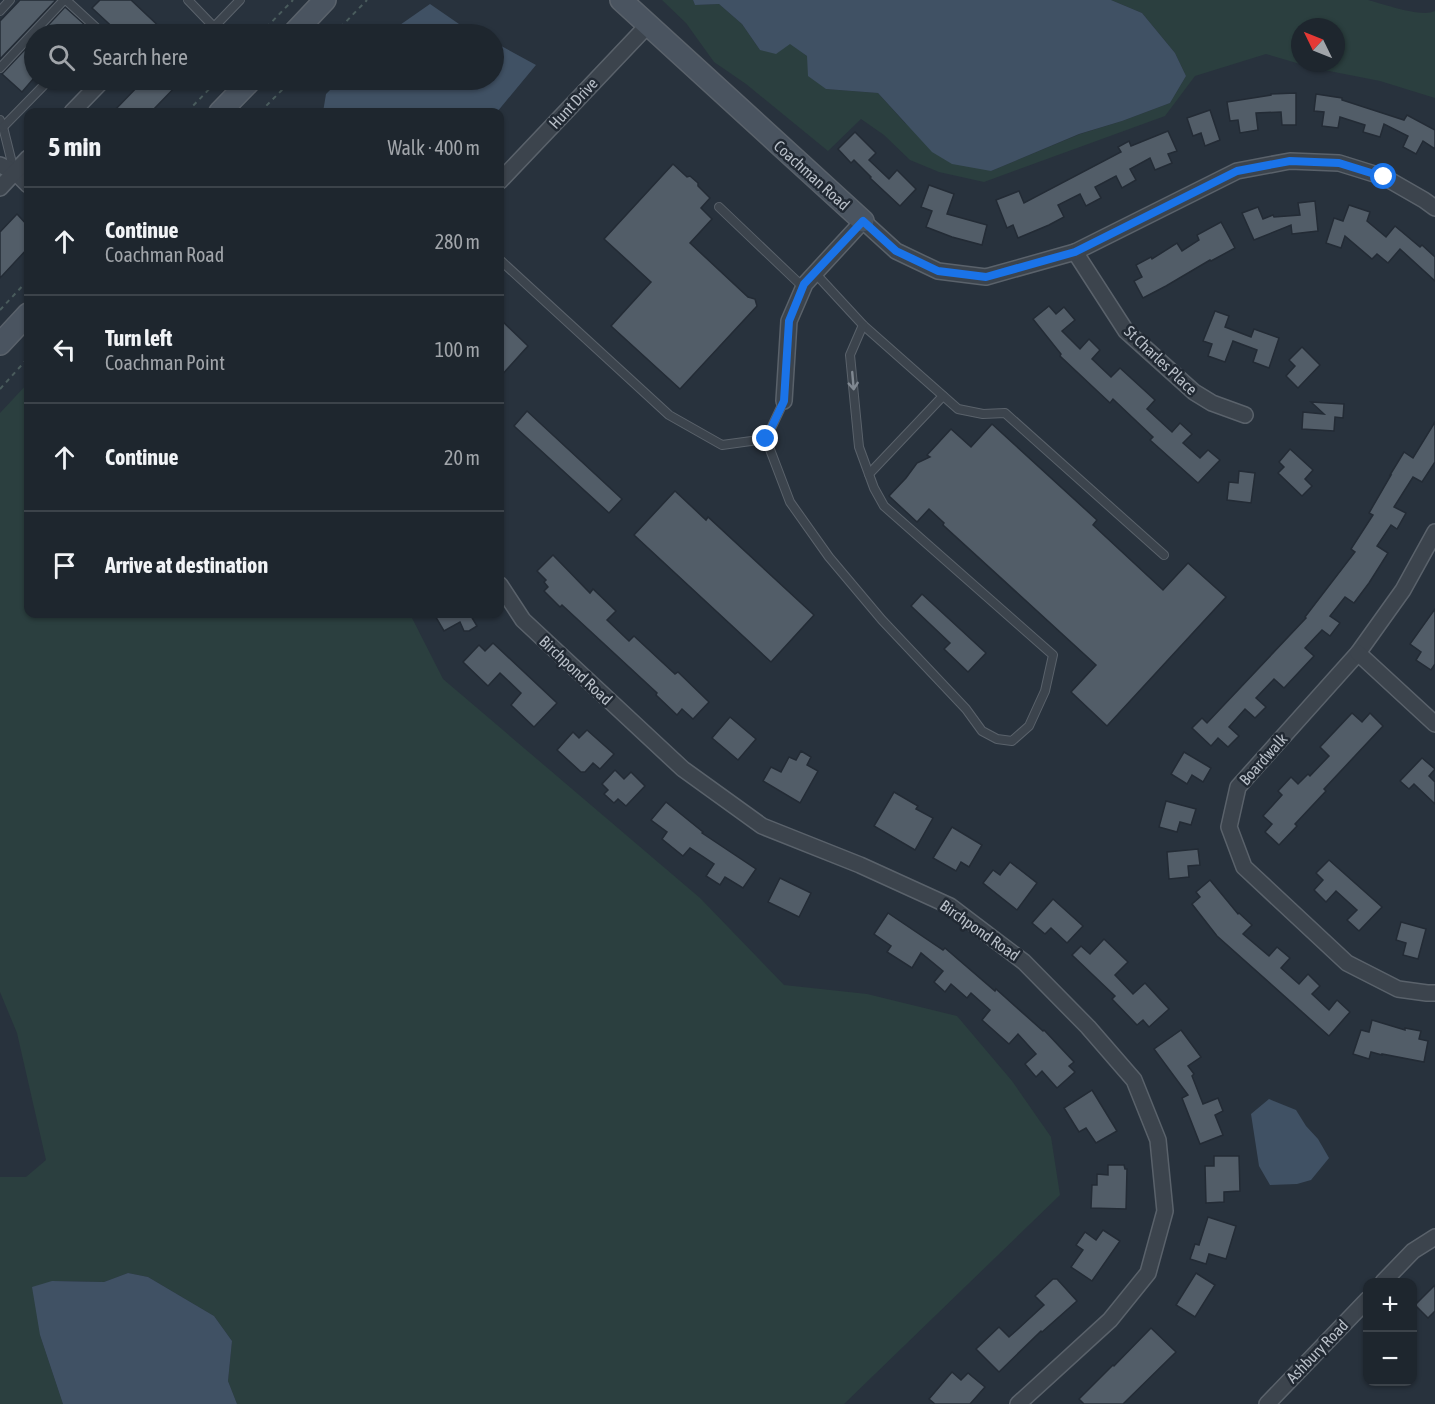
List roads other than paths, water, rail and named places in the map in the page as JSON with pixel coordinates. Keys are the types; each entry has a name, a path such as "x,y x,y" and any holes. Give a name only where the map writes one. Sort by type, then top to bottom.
{"street":[{"path":"302,24 325,0"},
{"name":"Coachman Road","path":"621,0 896,251 938,271 986,277 1075,252 1237,171 1290,161 1339,163 1384,177 1435,208"},
{"name":"Hunt Drive","path":"504,177 648,25"},
{"path":"76,108 93,90"},
{"path":"224,108 241,90"},
{"path":"0,188 24,162"},
{"path":"0,165 15,172 24,181"},
{"path":"784,401 789,321 804,284 863,221"},
{"name":"St Charles Place","path":"1075,252 1126,331 1194,392 1212,403 1245,415"},
{"path":"0,344 24,318"},
{"name":"Boardwalk","path":"1435,532 1403,590 1358,653 1238,787 1229,827 1244,867 1347,963 1398,989 1435,993"},
{"name":"Birchpond Road","path":"504,591 523,620 683,769 762,826 860,865 950,906 1024,962 1088,1027 1134,1080 1158,1140 1165,1212 1148,1273 1110,1320 1018,1404"},
{"path":"1358,653 1435,724"},
{"path":"1387,1278 1413,1251 1435,1237"},
{"name":"Ashbury Road","path":"1267,1404 1363,1304"}],"lane":[{"path":"0,11 10,0"},
{"path":"42,24 65,0 88,24"},
{"path":"188,0 211,24"},
{"path":"217,24 240,0"},
{"path":"0,68 24,43"},
{"path":"15,172 2,123 38,90"},
{"path":"719,207 803,287"},
{"path":"504,264 669,415 722,445 766,439"},
{"path":"815,273 862,325 943,396 958,408 983,414 1005,412 1164,555"},
{"path":"784,401 766,439 790,502 829,557 882,620 966,709 982,731 997,739 1012,741 1029,726 1045,691 1053,655 884,506 874,488 859,447 850,355 862,325"},
{"path":"869,474 943,396"}],"water":[{"path":"693,0 1111,0 1142,13 1175,53 1186,76 1170,103 1079,134 991,171 952,164 932,152 878,93 826,89 808,76 807,56 790,44 776,54 760,50 742,24 719,4 695,5"},
{"path":"430,4 459,24 401,24"},
{"path":"504,47 536,65 500,108 324,108 326,94 330,90 504,90"},
{"path":"1269,1099 1296,1110 1329,1158 1311,1180 1297,1184 1270,1185 1259,1166 1251,1114"},
{"path":"128,1273 148,1277 214,1316 232,1341 228,1381 237,1404 63,1404 40,1335 32,1287 52,1281 104,1282"}]}
